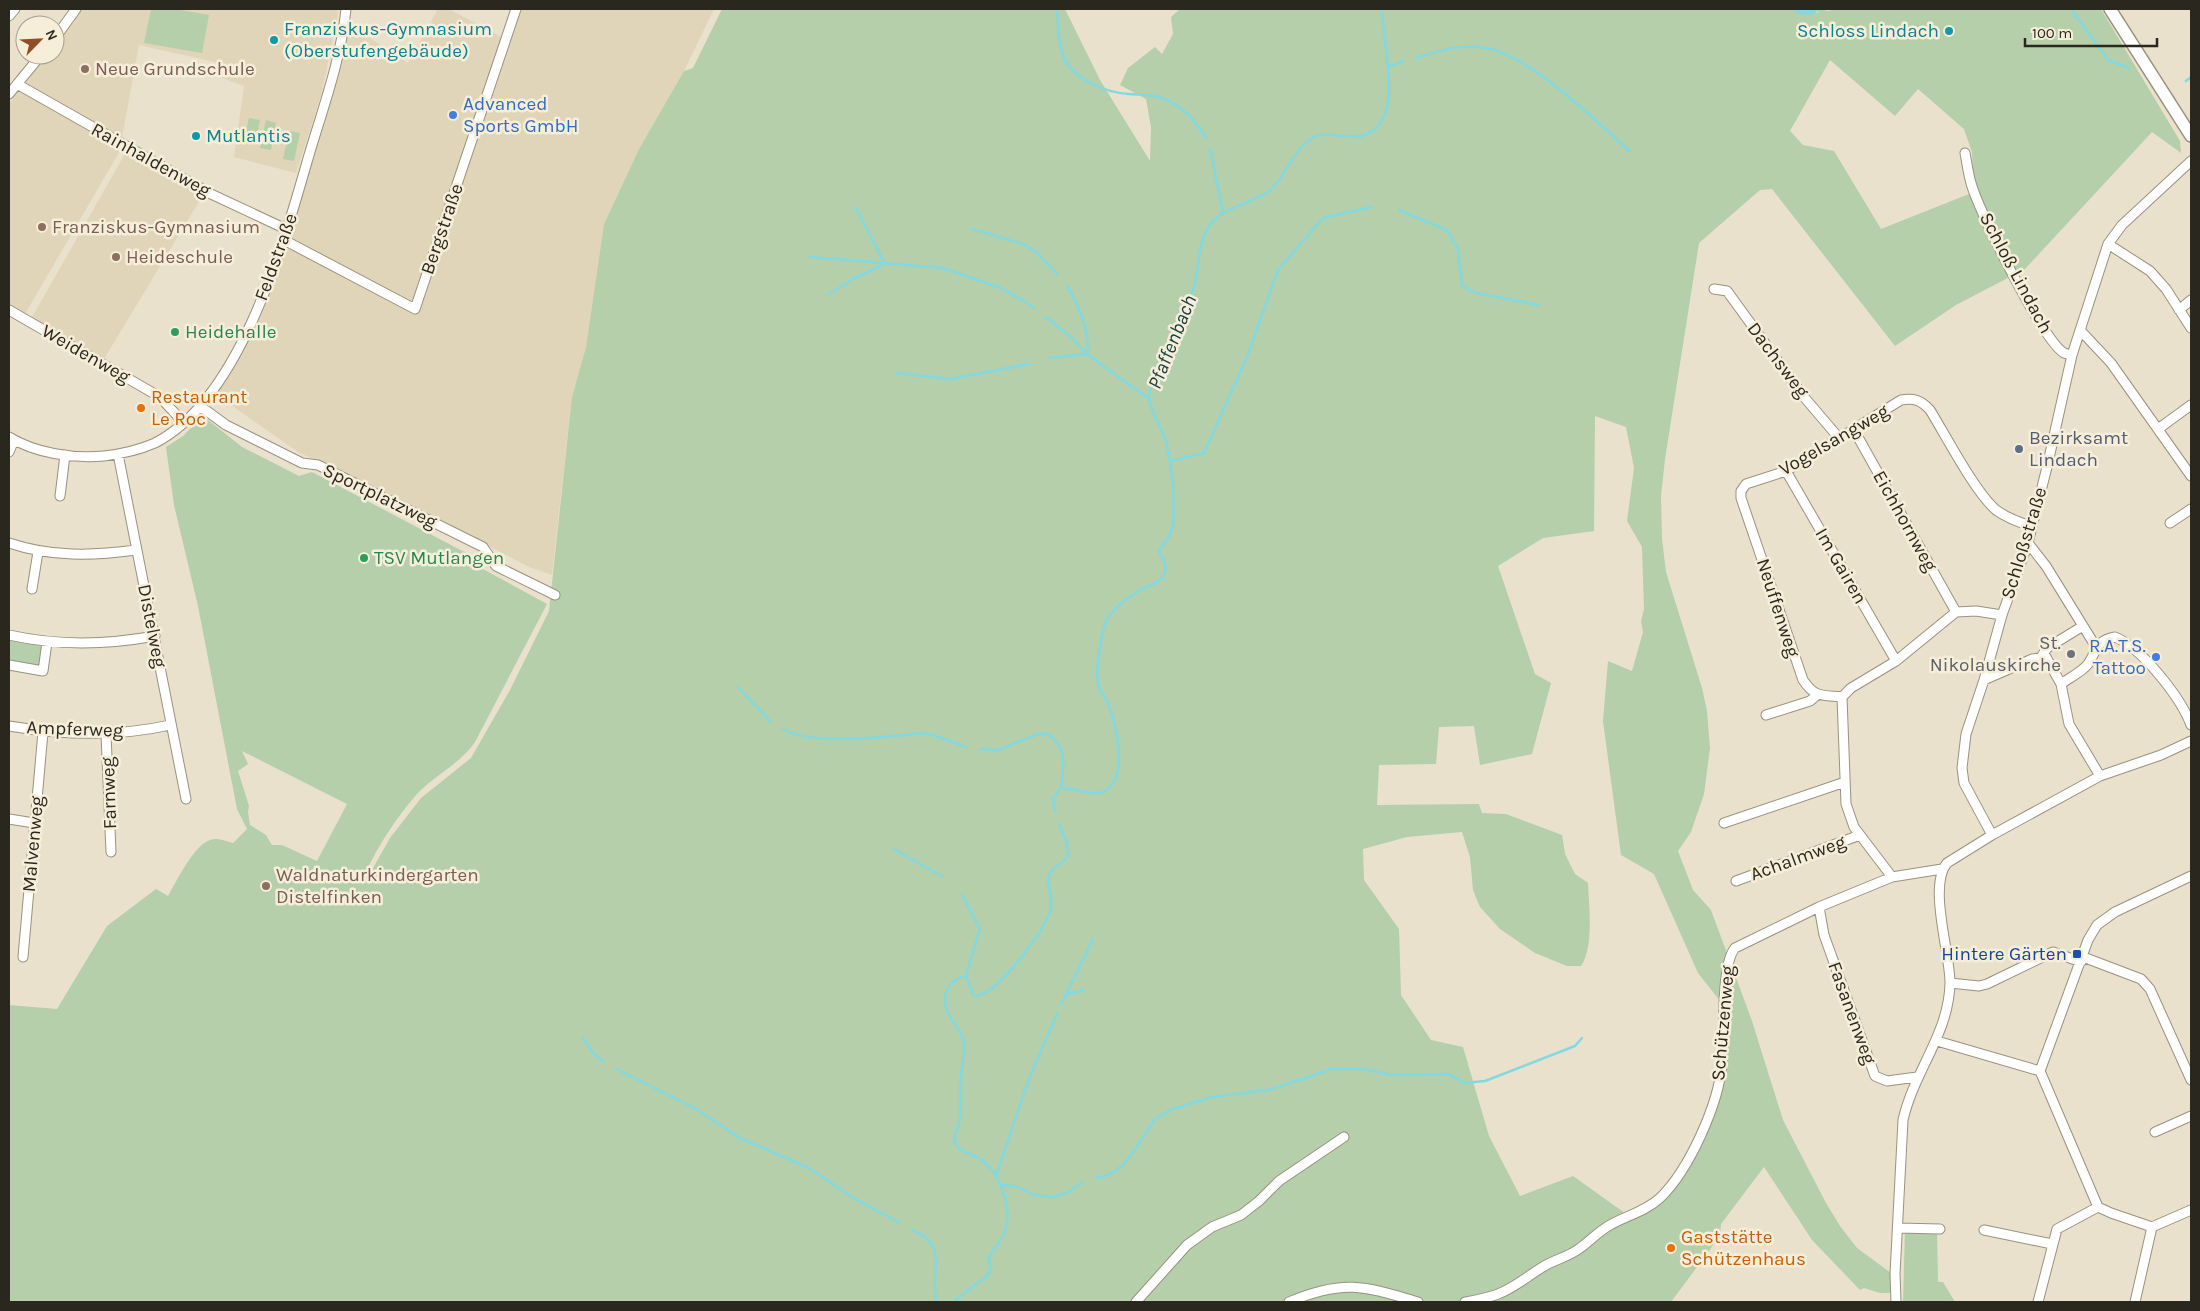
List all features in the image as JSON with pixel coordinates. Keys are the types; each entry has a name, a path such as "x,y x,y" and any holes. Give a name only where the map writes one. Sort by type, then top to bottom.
{"main road":[{"path":"2110,9 2191,136"}],"street":[{"path":"9,16 15,9"},
{"path":"65,24 76,9"},
{"name":"Feldstraße","path":"12,439 42,450 78,457 118,454 155,443 183,422 200,406 229,365 252,324 288,230 331,82 346,9"},
{"name":"Bergstraße","path":"284,240 415,309 516,9"},
{"path":"9,94 33,65"},
{"name":"Rainhaldenweg","path":"17,84 192,183 288,230"},
{"name":"Schloß Lindach","path":"1966,153 1971,184 1995,242 2028,302 2054,342 2064,353 2072,355"},
{"name":"Schloßstraße","path":"1992,835 1964,783 1962,768 1966,734 1984,680 2002,615 2028,543 2072,355 2108,244 2122,225 2191,161"},
{"path":"2108,244 2150,271 2166,288 2191,328"},
{"name":"Dachsweg","path":"1714,289 1727,292 1804,397 1838,438"},
{"path":"2179,310 2191,300"},
{"name":"Weidenweg","path":"9,310 160,397 183,422"},
{"path":"2080,330 2111,363 2191,476"},
{"name":"Vogelsangweg","path":"1741,492 1749,482 1786,471 1901,400 1910,399 1922,402 1930,410 1978,487 1995,509 2012,520 2031,526"},
{"path":"2158,429 2191,405"},
{"name":"Sportplatzweg","path":"200,406 226,424 286,455 302,463 318,465 483,548 496,566 555,594"},
{"name":"Eichhornweg","path":"1854,430 1956,612"},
{"path":"9,452 12,439"},
{"name":"Distelweg","path":"118,454 186,799"},
{"path":"60,496 65,455"},
{"name":"Im Gairen","path":"1786,471 1896,661"},
{"name":"Neuffenweg","path":"1741,492 1741,498 1798,666 1809,690 1817,695"},
{"path":"2170,524 2191,509"},
{"path":"9,543 38,552 60,554 103,555 136,550"},
{"path":"2028,543 2046,566 2096,647"},
{"path":"32,589 38,552"},
{"path":"1766,715 1810,701 1817,695 1842,697 1851,688 1896,661 1956,612 1976,611 2002,615"},
{"path":"2041,657 2047,648 2083,626"},
{"path":"9,635 62,644 129,641 155,636"},
{"path":"2061,684 2087,665 2096,647 2108,638 2119,639 2157,673 2175,694 2191,725"},
{"path":"9,665 43,671 47,642"},
{"path":"1984,680 2041,657 2046,657 2061,684 2069,724 2100,776"},
{"name":"Achalmweg","path":"1842,697 1846,804 1854,827 1892,877"},
{"name":"Ampferweg","path":"9,726 44,732 106,734 170,725"},
{"name":"Malvenweg","path":"23,957 34,823 44,732"},
{"name":"Farnweg","path":"106,734 111,852"},
{"path":"1896,1302 1903,1120 1908,1098 1937,1040 1944,1019 1950,983 1939,895 1942,869 1947,863 1992,835 2100,776 2161,755 2191,741"},
{"path":"1724,823 1845,782"},
{"path":"9,819 34,823"},
{"name":"Achalmweg","path":"1736,882 1860,835"},
{"name":"Schützenweg","path":"1465,1302 1497,1295 1516,1286 1546,1265 1579,1250 1608,1226 1644,1209 1659,1199 1684,1166 1696,1146 1718,1087 1722,1065 1724,1006 1729,955 1735,948 1819,907 1892,877 1942,869"},
{"path":"2190,880 2115,912 2101,921 2092,932 2040,1071 2098,1207 2152,1227 2191,1210"},
{"name":"Fasanenweg","path":"1819,907 1824,935 1875,1076 1887,1081 1917,1077"},
{"path":"1950,983 1978,986 1987,984 2053,952 2141,979 2150,989 2191,1080"},
{"path":"1937,1040 2040,1071"},
{"path":"2156,1132 2191,1116"},
{"path":"1136,1302 1187,1245 1212,1227 1241,1215 1259,1201 1279,1181 1344,1137"},
{"path":"2038,1302 2052,1244 2058,1229 2098,1207"},
{"path":"2135,1302 2152,1227"},
{"path":"1898,1228 1940,1230"},
{"path":"1984,1230 2052,1244"},
{"path":"1289,1302 1317,1290 1353,1286 1372,1289 1418,1302"}],"shaded area":[{"path":"80,9 339,9 322,92 296,173 234,157 244,86 222,78 224,64 139,45 122,137 26,83 39,65 65,65 65,29"},
{"path":"438,9 449,9 503,38 514,9 714,9 684,71 639,149 604,224 586,347 572,397 552,575 529,567 407,503 298,452 218,396 229,365 268,280 345,22 408,63"},
{"name":"Franziskus-Gymnasium","path":"19,90 121,149 25,314 9,305 9,104"},
{"name":"Heideschule","path":"126,152 203,195 104,359 31,319"}],"green space":[{"path":"151,9 175,9 209,15 202,53 144,43"},
{"path":"722,9 1065,9 1100,80 1150,161 1151,127 1146,99 1120,85 1128,68 1155,47 1162,54 1173,34 1171,17 1180,9 1796,9 1817,13 1819,9 1829,11 1834,9 2101,9 2180,141 2181,153 2152,132 2025,269 1956,305 1895,346 1772,189 1760,190 1699,243 1665,459 1661,496 1662,539 1666,572 1702,688 1707,711 1710,748 1704,794 1691,832 1678,851 1693,890 1711,910 1752,1021 1783,1120 1840,1226 1857,1248 1891,1273 1890,1293 1880,1293 1864,1288 1860,1290 1812,1240 1764,1167 1721,1224 1720,1236 1671,1302 9,1302 9,1005 57,1009 107,926 156,889 168,896 192,856 204,844 216,839 233,843 247,829 237,809 198,606 174,505 166,447 183,436 203,416 242,447 299,476 312,472 470,555 468,561 547,604 475,742 462,757 424,787 409,804 387,833 375,853 364,875 368,877 390,838 421,798 471,758 510,690 549,611 572,397 586,347 604,224 639,149 684,71 693,68","holes":["1830,60 1895,116 1918,89 1964,129 1972,152 1974,192 1881,229 1834,151 1803,145 1790,131","1595,416 1626,427 1634,468 1627,521 1642,547 1644,609 1641,621 1643,632 1632,671 1608,661 1603,721 1621,855 1654,874 1698,973 1724,1006 1718,1087 1680,1173 1644,1209 1629,1216 1573,1176 1520,1196 1489,1136 1463,1047 1431,1040 1401,995 1399,929 1364,880 1363,849 1407,837 1462,832 1470,857 1473,890 1480,907 1500,929 1535,953 1567,966 1581,966 1588,948 1589,937 1588,883 1575,874 1565,854 1562,835 1506,814 1482,813 1479,804 1377,805 1379,765 1436,764 1439,727 1474,726 1480,765 1532,754 1551,683 1535,674 1498,566 1543,538 1594,531","242,751 347,804 317,861 282,845 272,845 266,835 250,825 249,806 238,771 248,764"]},
{"path":"249,118 260,120 256,139 245,136"},
{"path":"266,120 276,123 271,150 260,148"},
{"path":"289,131 300,133 294,161 283,159"},
{"path":"9,640 43,646 40,666 9,661"},
{"path":"1905,1230 1937,1230 1938,1282 1943,1282 1955,1302 1903,1302"}],"water":[{"path":"1796,9 1819,9 1817,12 1809,15 1796,13"}],"waterway":[{"path":"1057,9 1062,52 1075,73 1100,88 1119,93 1154,96 1173,103 1192,118 1206,138"},
{"name":"Pfaffenbach","path":"1055,811 1053,798 1061,788 1101,793 1112,784 1117,774 1119,762 1117,735 1107,701 1097,679 1100,646 1105,624 1114,610 1140,590 1160,580 1166,570 1159,552 1172,528 1173,487 1167,445 1151,406 1149,396 1162,357 1189,302 1204,235 1213,221 1220,215 1268,192 1274,187 1300,149 1314,137 1325,134 1356,137 1362,136 1376,128 1384,115 1388,99 1389,80 1382,9"},
{"name":"Pfaffenbach","path":"2071,9 2108,60 2129,68"},
{"path":"1416,58 1439,51 1463,47 1480,47 1498,51 1539,73 1630,151"},
{"path":"1389,67 1403,61"},
{"name":"Pfaffenbach","path":"2186,81 2191,77"},
{"path":"1210,149 1223,212"},
{"path":"1171,461 1204,453 1247,357 1278,270 1323,218 1372,207"},
{"path":"829,294 855,278 885,264 856,208"},
{"path":"1399,210 1447,230 1458,249 1462,286 1476,293 1539,305"},
{"path":"972,229 1023,244 1036,252 1058,275"},
{"path":"810,257 943,268 1001,288 1035,308"},
{"path":"1050,358 1087,354 1087,337 1083,319 1067,286"},
{"path":"1046,317 1072,338 1087,354 1149,399"},
{"path":"896,373 951,379 1029,364"},
{"path":"738,687 771,722"},
{"path":"783,729 813,738 831,739 871,738 924,733 966,747"},
{"path":"981,749 998,750 1038,734 1048,734 1062,752 1061,788"},
{"name":"Pfaffenbach","path":"953,1302 988,1275 991,1270 988,1258 999,1244 1005,1232 1007,1210 1003,1191 989,1166 956,1145 955,1136 961,1114 961,1073 964,1047 963,1037 947,1010 945,1004 946,993 952,983 966,976 974,996 983,994 1007,974 1040,931 1052,905 1048,883 1049,875 1068,856 1067,842 1059,824"},
{"path":"894,849 943,877"},
{"path":"962,895 980,929 966,975"},
{"path":"1061,1005 1093,939"},
{"path":"1066,995 1084,990"},
{"path":"996,1176 1029,1079 1057,1014"},
{"path":"583,1038 594,1054 604,1062"},
{"path":"1096,1178 1109,1175 1123,1165 1154,1120 1170,1110 1212,1097 1269,1090 1332,1069 1363,1069 1392,1075 1449,1074 1464,1083 1485,1081 1575,1046 1582,1038"},
{"path":"616,1069 698,1110 740,1138 809,1168 857,1200 900,1223"},
{"path":"1001,1185 1016,1186 1033,1195 1053,1197 1067,1193 1082,1183"},
{"path":"912,1230 924,1236 932,1244 935,1252 935,1291 937,1302"}],"place":[{"name":"Schloss Lindach","path":"1949,31"},
{"name":"Franziskus-Gymnasium (Oberstufengebäude)","path":"274,40"},
{"name":"Neue Grundschule","path":"85,69"},
{"name":"Advanced Sports GmbH","path":"453,115"},
{"name":"Mutlantis","path":"196,136"},
{"name":"Franziskus-Gymnasium","path":"42,227"},
{"name":"Heideschule","path":"116,257"},
{"name":"Heidehalle","path":"175,332"},
{"name":"Restaurant Le Roc","path":"141,408"},
{"name":"Bezirksamt Lindach","path":"2019,449"},
{"name":"TSV Mutlangen","path":"364,558"},
{"name":"St. Nikolauskirche","path":"2071,654"},
{"name":"R.A.T.S. Tattoo","path":"2156,657"},
{"name":"Waldnaturkindergarten Distelfinken","path":"266,886"},
{"name":"Hintere Gärten","path":"2077,954"},
{"name":"Gaststätte Schützenhaus","path":"1671,1248"}]}
